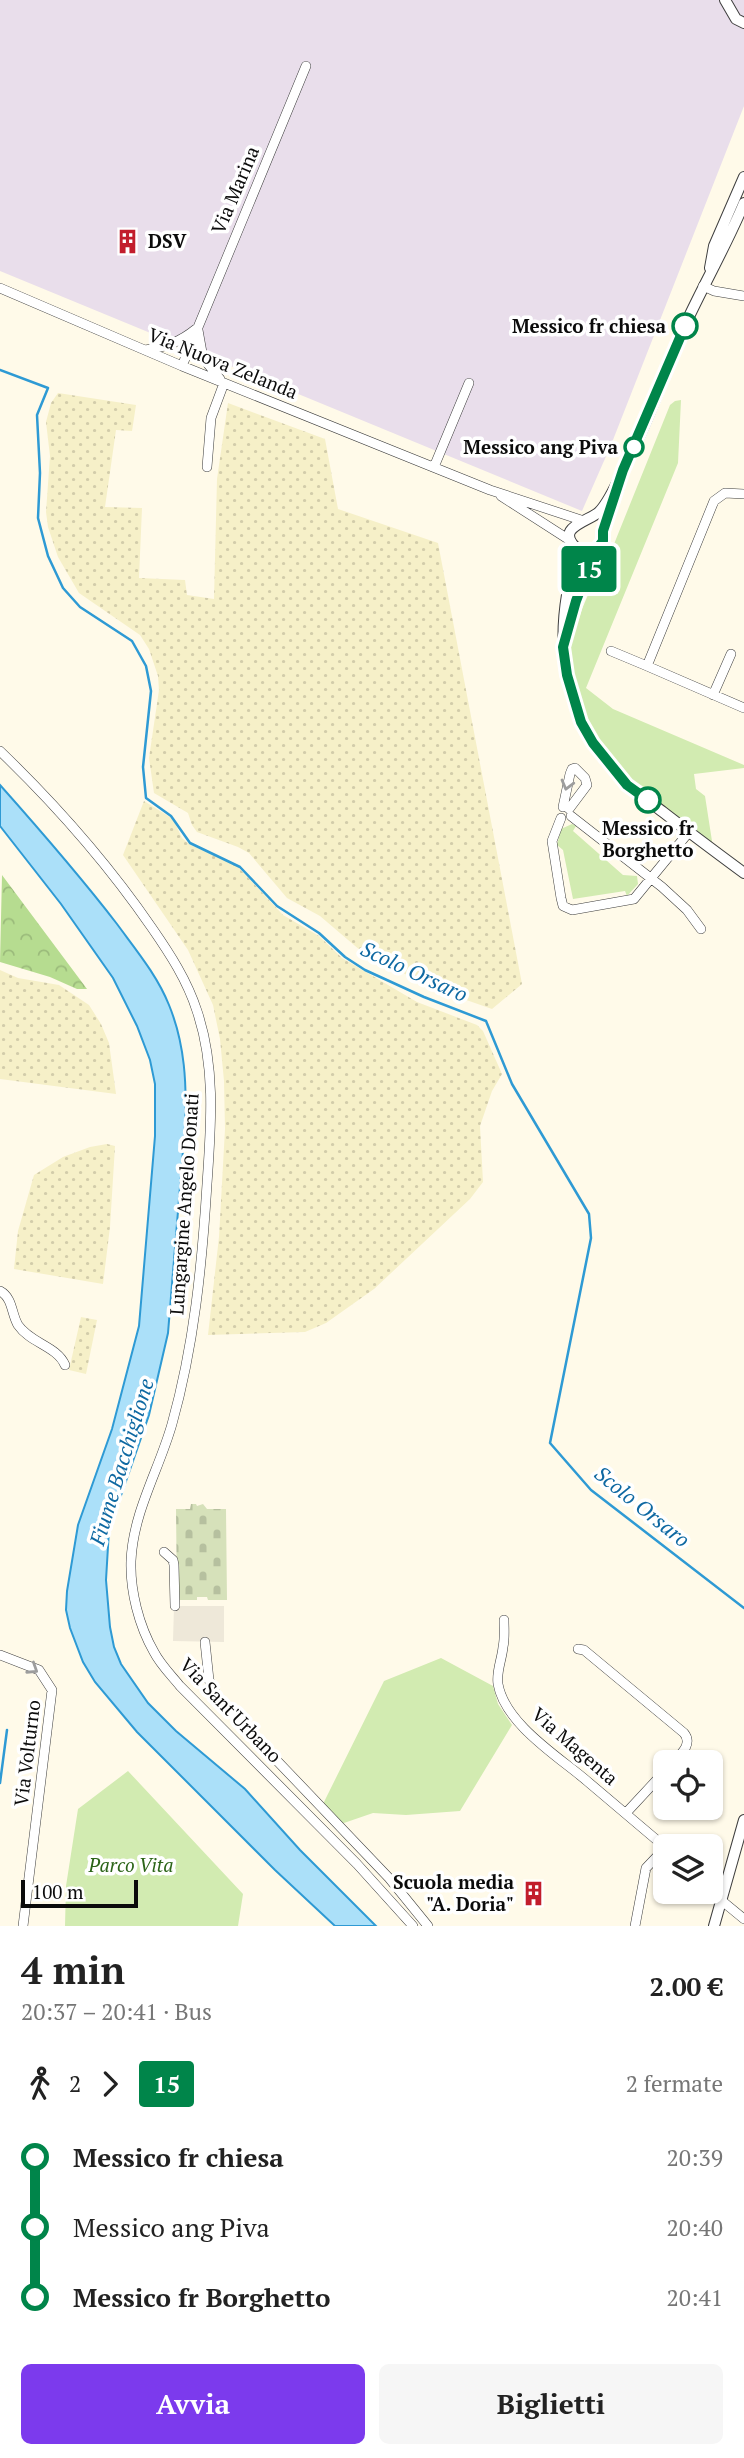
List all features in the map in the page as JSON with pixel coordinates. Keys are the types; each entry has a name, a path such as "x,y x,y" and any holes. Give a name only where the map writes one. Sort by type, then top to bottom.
{"street":[{"path":"725,0 736,19 744,23"},
{"name":"Via Marina","path":"182,366 306,66"},
{"path":"709,274 714,246 744,177"},
{"path":"563,647 576,601 595,551 603,541 603,531 623,470 703,286 724,249 744,203"},
{"path":"703,286 714,291 744,296"},
{"name":"Via Nuova Zelanda","path":"0,288 223,383 491,490 584,520"},
{"path":"145,350 169,346 184,339 197,328 203,358 223,383 211,418 207,467"},
{"path":"434,467 469,383"},
{"path":"623,470 599,512 572,528 574,545 565,599 563,647 572,697 581,722 593,743 627,785 744,873"},
{"name":"Via Nuova Zelanda","path":"491,490 574,545"},
{"path":"647,666 714,501 724,493 744,494"},
{"path":"552,531 553,516 557,513"},
{"path":"584,520 595,521 603,531"},
{"path":"574,545 589,552 595,551"},
{"path":"611,650 744,708"},
{"path":"713,695 732,654"},
{"name":"Lungargine Angelo Donati","path":"0,751 75,829 131,899 176,963 197,1009 209,1063 211,1121 204,1237 189,1351"},
{"path":"689,832 651,878 634,900 567,910 561,898 552,841 566,813 651,878 687,910 701,929"},
{"path":"0,1290 9,1299 17,1324 31,1339 59,1356 65,1365"},
{"name":"Via Sant'Urbano","path":"189,1351 171,1428 139,1516 134,1538 132,1579 142,1626 154,1653 180,1686 357,1864 413,1926"},
{"path":"164,1552 173,1560 175,1606"},
{"name":"Via Magenta","path":"503,1620 504,1640 497,1680 506,1702 527,1731 653,1837"},
{"name":"Via Sant'Urbano","path":"205,1642 209,1680 219,1700 389,1878 428,1926"},
{"path":"578,1649 584,1650 684,1733 688,1740 682,1750"},
{"name":"Via Volturno","path":"0,1655 39,1670 52,1690 23,1926"},
{"path":"626,1813 653,1784"},
{"path":"723,1894 744,1820"},
{"path":"635,1926 646,1868 653,1861"},
{"path":"714,1926 720,1904 742,1917"}],"shaded area":[{"path":"0,0 744,0 744,106 611,445 582,511 0,271"},
{"path":"58,393 136,405 132,431 116,430 105,507 142,508 139,578 185,580 187,595 214,599 217,479 228,403 325,439 338,509 438,543 522,984 492,1009 432,988 361,951 320,916 287,898 249,853 197,832 188,813 154,793 149,758 159,690 158,676 149,649 140,635 79,593 58,557 48,527 46,512 50,456 46,422 51,403"},
{"path":"144,801 173,819 182,838 189,844 237,866 283,915 319,936 342,958 417,1002 477,1025 483,1031 502,1074 492,1091 480,1126 483,1182 470,1199 374,1289 326,1323 305,1332 208,1335 219,1237 225,1129 220,1039 213,1005 188,950 123,855"},
{"path":"0,970 18,978 59,985 89,1005 109,1043 116,1094 0,1079"},
{"path":"107,1144 115,1146 103,1284 14,1269 18,1231 34,1175 63,1157"},
{"path":"81,1317 97,1320 86,1374 69,1370"},
{"path":"174,1606 224,1606 224,1642 173,1641"}],"green space":[{"path":"681,400 678,463 586,688 613,709 744,765 744,768 694,774 696,789 705,796 714,854 626,786 570,697 570,646 582,609 610,554 670,405"},
{"path":"572,824 576,826 573,831 623,875 637,876 638,884 627,896 625,891 573,899 563,850 557,845 561,829"},
{"path":"2,875 87,989 77,989 50,977 0,962"},
{"path":"191,1504 203,1504 207,1509 226,1509 227,1600 197,1597 197,1600 177,1600 176,1509 190,1509"},
{"path":"441,1658 493,1686 498,1704 512,1725 460,1811 406,1815 373,1813 341,1824 323,1804 384,1681"},
{"name":"Parco Vita","path":"128,1771 243,1894 238,1926 65,1926 66,1886 78,1809"}],"water":[{"name":"Fiume Bacchiglione","path":"0,785 89,888 139,953 164,994 179,1035 184,1065 185,1126 168,1333 149,1415 109,1530 106,1580 114,1647 121,1664 148,1703 176,1731 245,1789 300,1850 376,1926 335,1926 275,1870 137,1732 95,1682 83,1662 70,1628 66,1610 67,1591 78,1525 112,1429 139,1326 155,1136 155,1084 150,1060 137,1026 113,978 61,904 0,826"}],"waterway":[{"name":"Scolo Orsaro","path":"0,370 48,388 37,415 40,473 38,518 48,556 63,588 80,607 132,641 146,666 151,691 143,767 146,798 171,816 190,843 240,867 277,906 319,933 345,957 365,970 424,997 486,1021 512,1084 589,1214 591,1238 550,1443 591,1490 744,1608"},
{"path":"0,1783 7,1730"}],"bus line":[{"name":"15","path":"648,800 627,785 608,765 581,722 572,697 563,647 576,601 595,551 603,541 603,531 623,470 685,326"}],"place":[{"name":"DSV","path":"128,241"},
{"name":"Messico fr chiesa","path":"685,326"},
{"name":"Messico ang Piva","path":"634,447"},
{"name":"Messico fr Borghetto","path":"648,800"},
{"name":"Scuola media \"A. Doria\"","path":"534,1893"}]}
